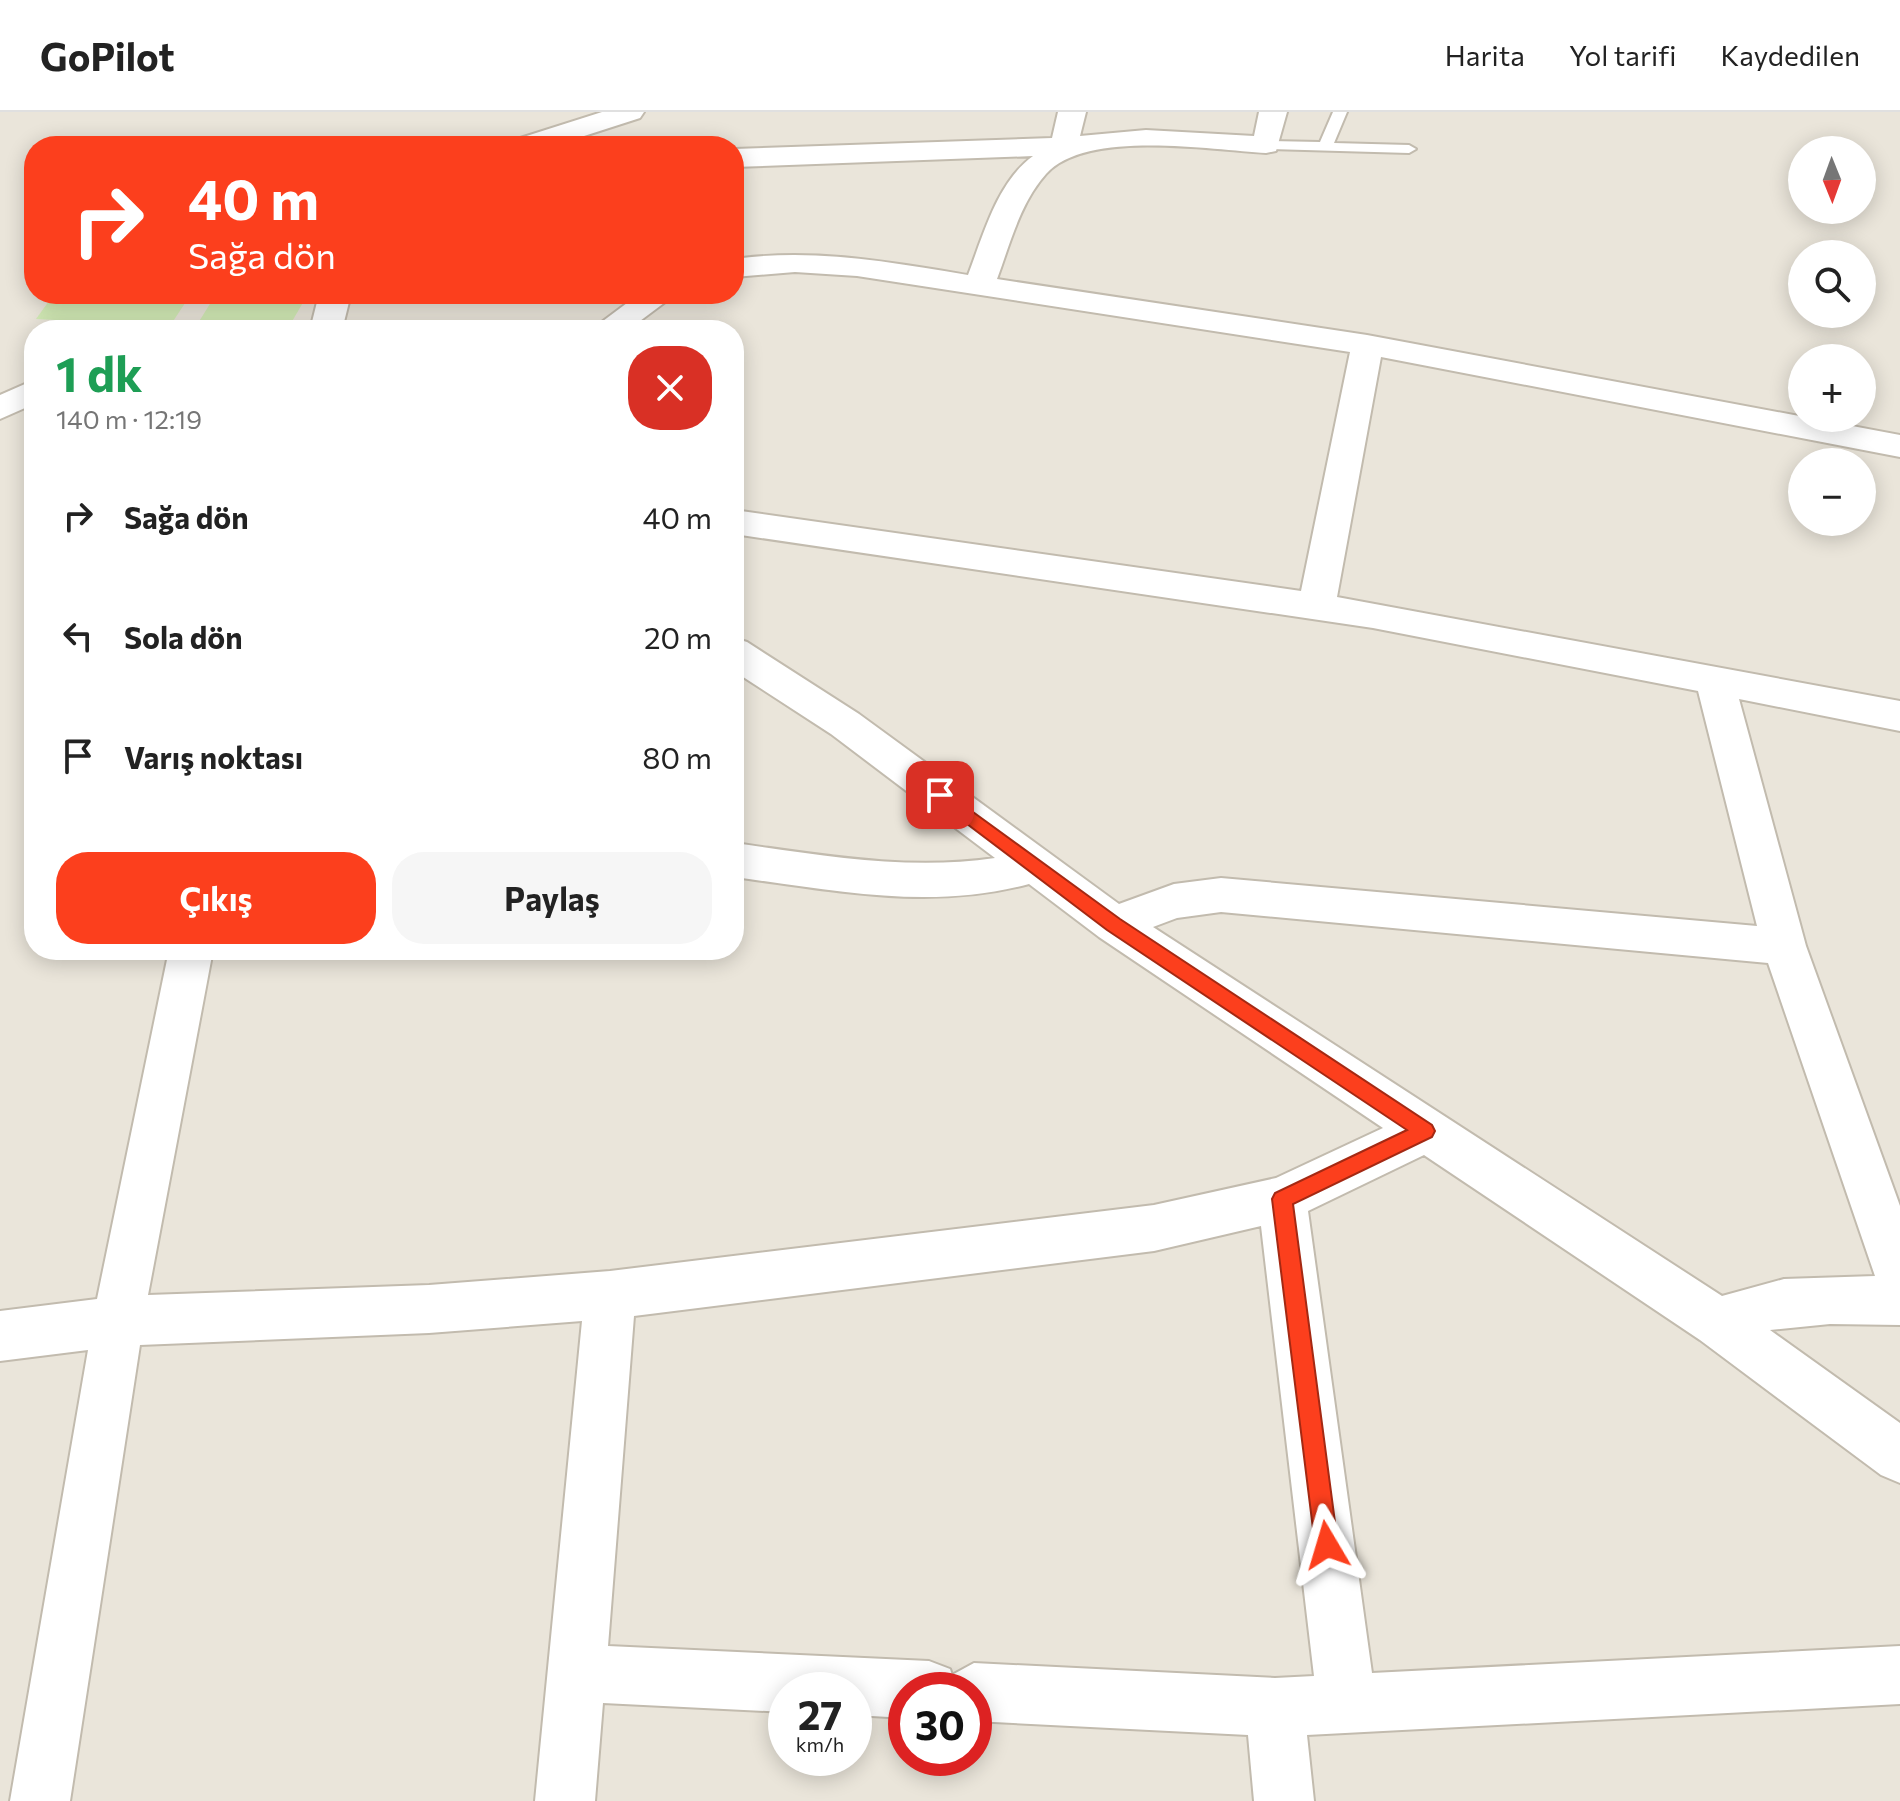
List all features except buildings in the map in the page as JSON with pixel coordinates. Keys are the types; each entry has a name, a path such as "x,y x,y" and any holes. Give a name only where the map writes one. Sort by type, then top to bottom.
{"street":[{"path":"555,136 630,112"},
{"path":"979,286 1011,202 1039,163 1064,146 1072,112"},
{"path":"744,158 1064,146 1106,140 1266,145 1273,112"},
{"path":"744,267 777,262 835,264 1367,345 1900,446"},
{"path":"622,320 645,304"},
{"path":"1316,607 1367,345"},
{"path":"0,409 24,396"},
{"path":"744,523 1316,607 1900,716"},
{"path":"744,658 845,724 1114,924 1718,1323 1900,1456"},
{"path":"1715,681 1784,946 1900,1275"},
{"path":"744,861 929,883 999,878 1035,865"},
{"path":"1114,924 1174,901 1221,895 1784,946"},
{"path":"40,1801 118,1321 189,960"},
{"path":"0,1336 118,1321 429,1309 610,1295 1154,1228 1282,1199 1425,1131"},
{"path":"1282,1199 1347,1703"},
{"path":"565,1801 610,1295"},
{"path":"1718,1323 1748,1307 1784,1301 1900,1301"},
{"path":"576,1673 888,1688"},
{"path":"992,1693 1275,1707 1900,1675"},
{"path":"1275,1707 1284,1801"}],"lane":[{"path":"1326,146 1340,112"},
{"path":"1266,145 1409,149"}],"shaded area":[{"path":"0,112 1900,112 1900,1801 0,1801"}],"green space":[{"path":"47,304 184,304 174,320 36,319"},
{"path":"210,304 302,304 293,320 200,320"}],"route":[{"path":"940,795 1114,924 1425,1131 1282,1199 1327,1545"}]}
